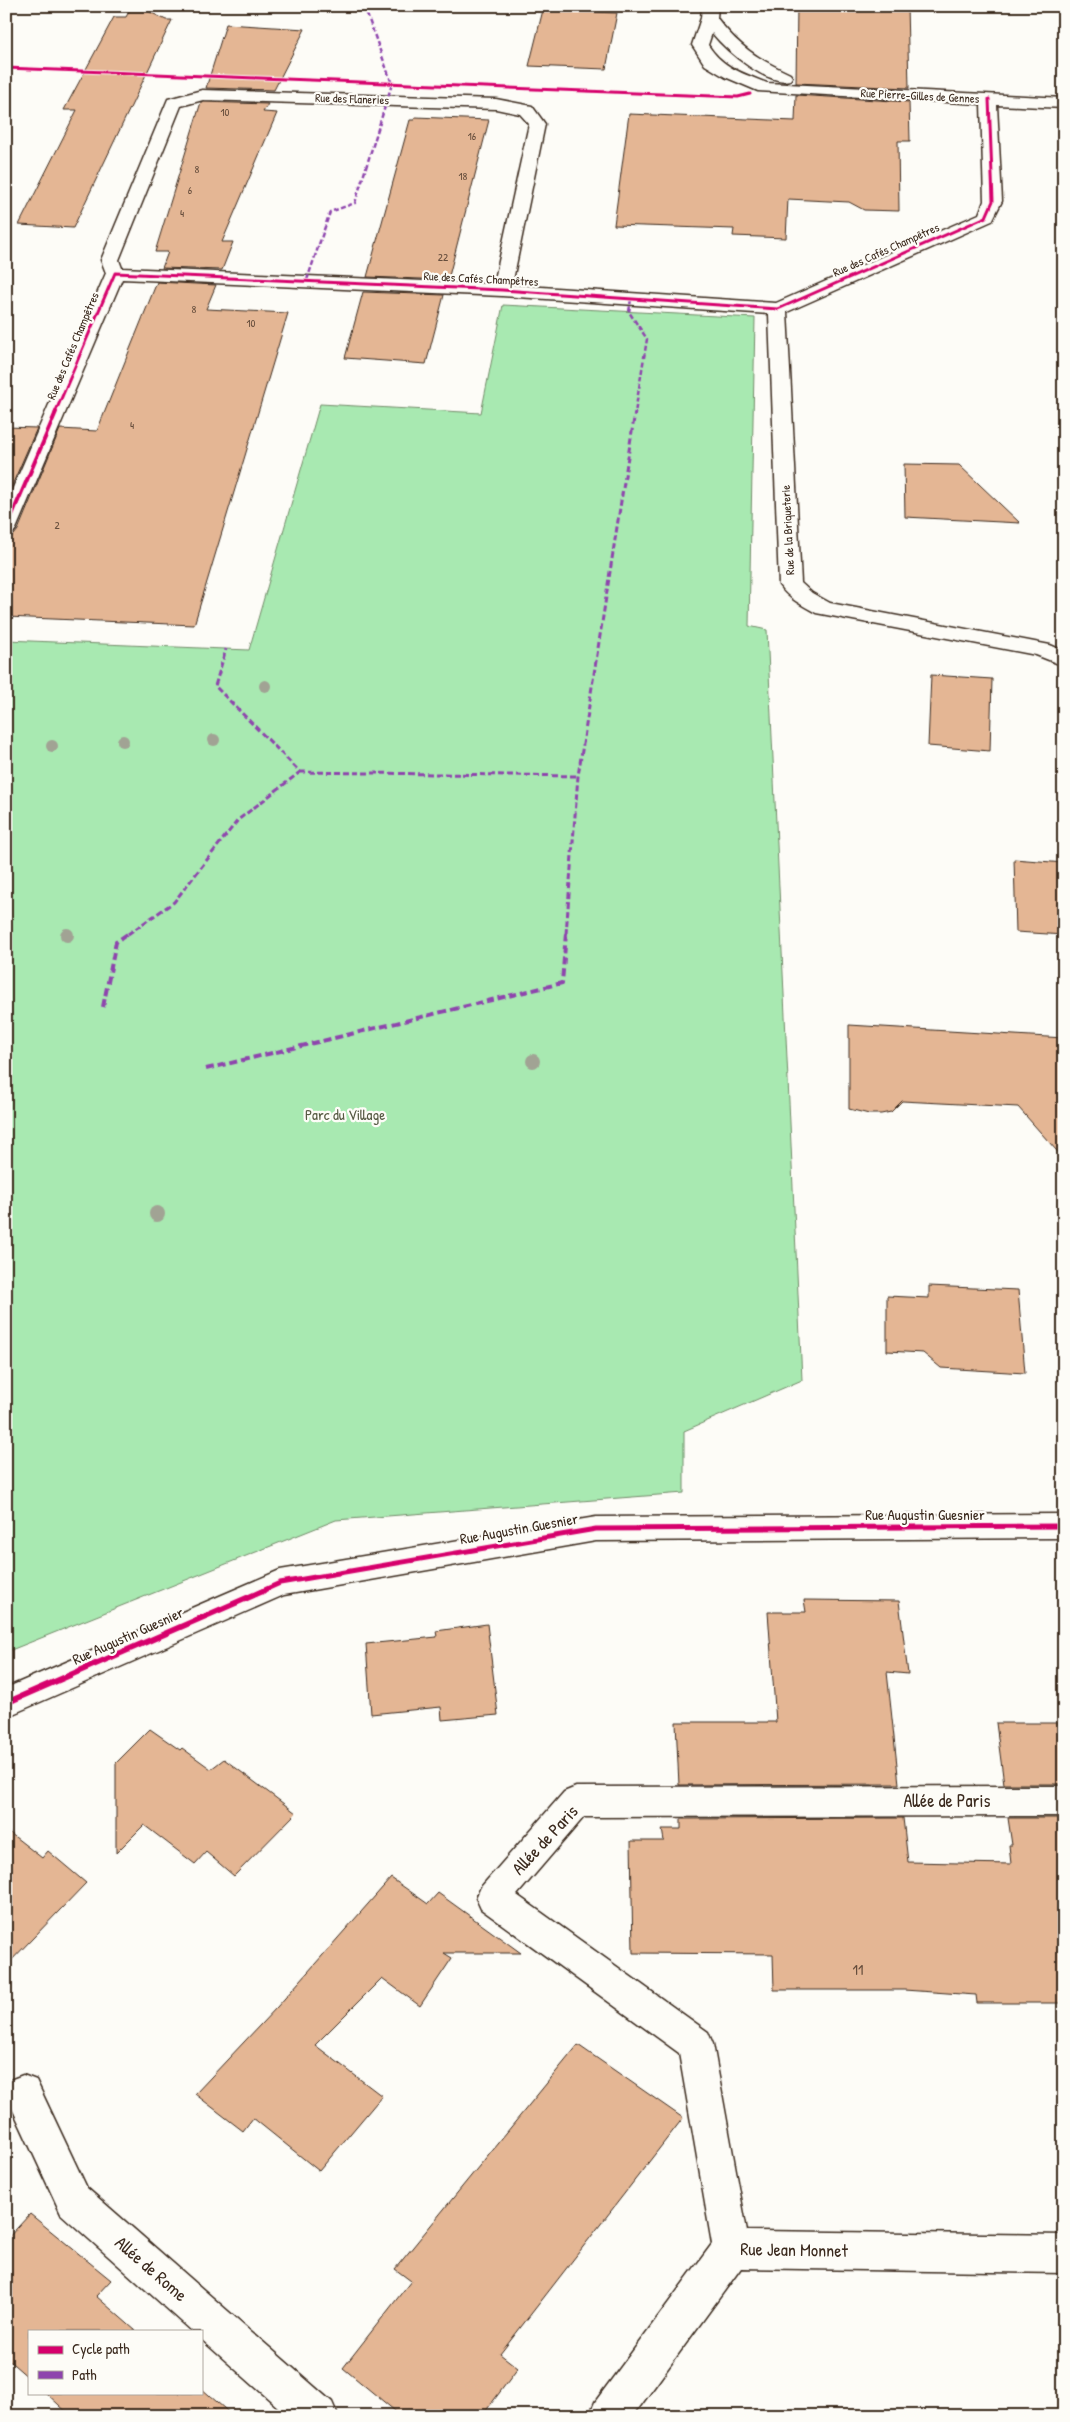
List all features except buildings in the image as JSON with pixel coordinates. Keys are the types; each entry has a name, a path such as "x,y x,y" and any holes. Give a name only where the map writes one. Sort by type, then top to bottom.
{"street":[{"name":"Rue Pierre-Gilles de Gennes","path":"709,12 700,44 711,62 764,88 1064,103"},
{"name":"Rue Pierre-Gilles de Gennes","path":"709,12 726,43 751,62 785,77 836,92"},
{"name":"Rue des Flaneries","path":"115,273 110,260 174,104 202,95 496,104 526,110 537,124 502,290"},
{"name":"Rue des Cafés Champêtres","path":"6,529 115,273 502,290 778,308 986,217 993,201 989,99"},
{"name":"Rue de la Briqueterie","path":"778,308 790,585 804,598 824,608 1042,650 1064,659"},
{"name":"Rue Augustin Guesnier","path":"6,1703 280,1583 587,1530 1064,1526"},
{"name":"Allée de Paris","path":"732,2249 695,2044 493,1898 576,1802 1064,1801"},
{"name":"Allée de Rome","path":"23,2092 74,2201 318,2416"},
{"name":"Rue Jean Monnet","path":"609,2416 732,2249 1064,2254"}],"green space":[{"name":"Parc du Village","path":"503,305 755,318 749,626 767,630 802,1380 684,1431 684,1493 336,1520 6,1652 6,640 249,650 320,404 481,413"}],"marked path":[{"path":"307,280 330,212 355,203 392,84 364,6"},
{"path":"206,1069 562,983 578,776 647,339 629,312 631,299"},
{"path":"103,1007 116,942 174,902 238,820 300,772 215,686 226,649"},
{"path":"300,772 578,776"}],"cycle path":[{"path":"6,68 738,97 750,94"},
{"path":"6,529 115,273 502,290 778,309 986,217 993,201 989,99"},
{"path":"6,1703 280,1583 596,1529 1064,1526"}]}
